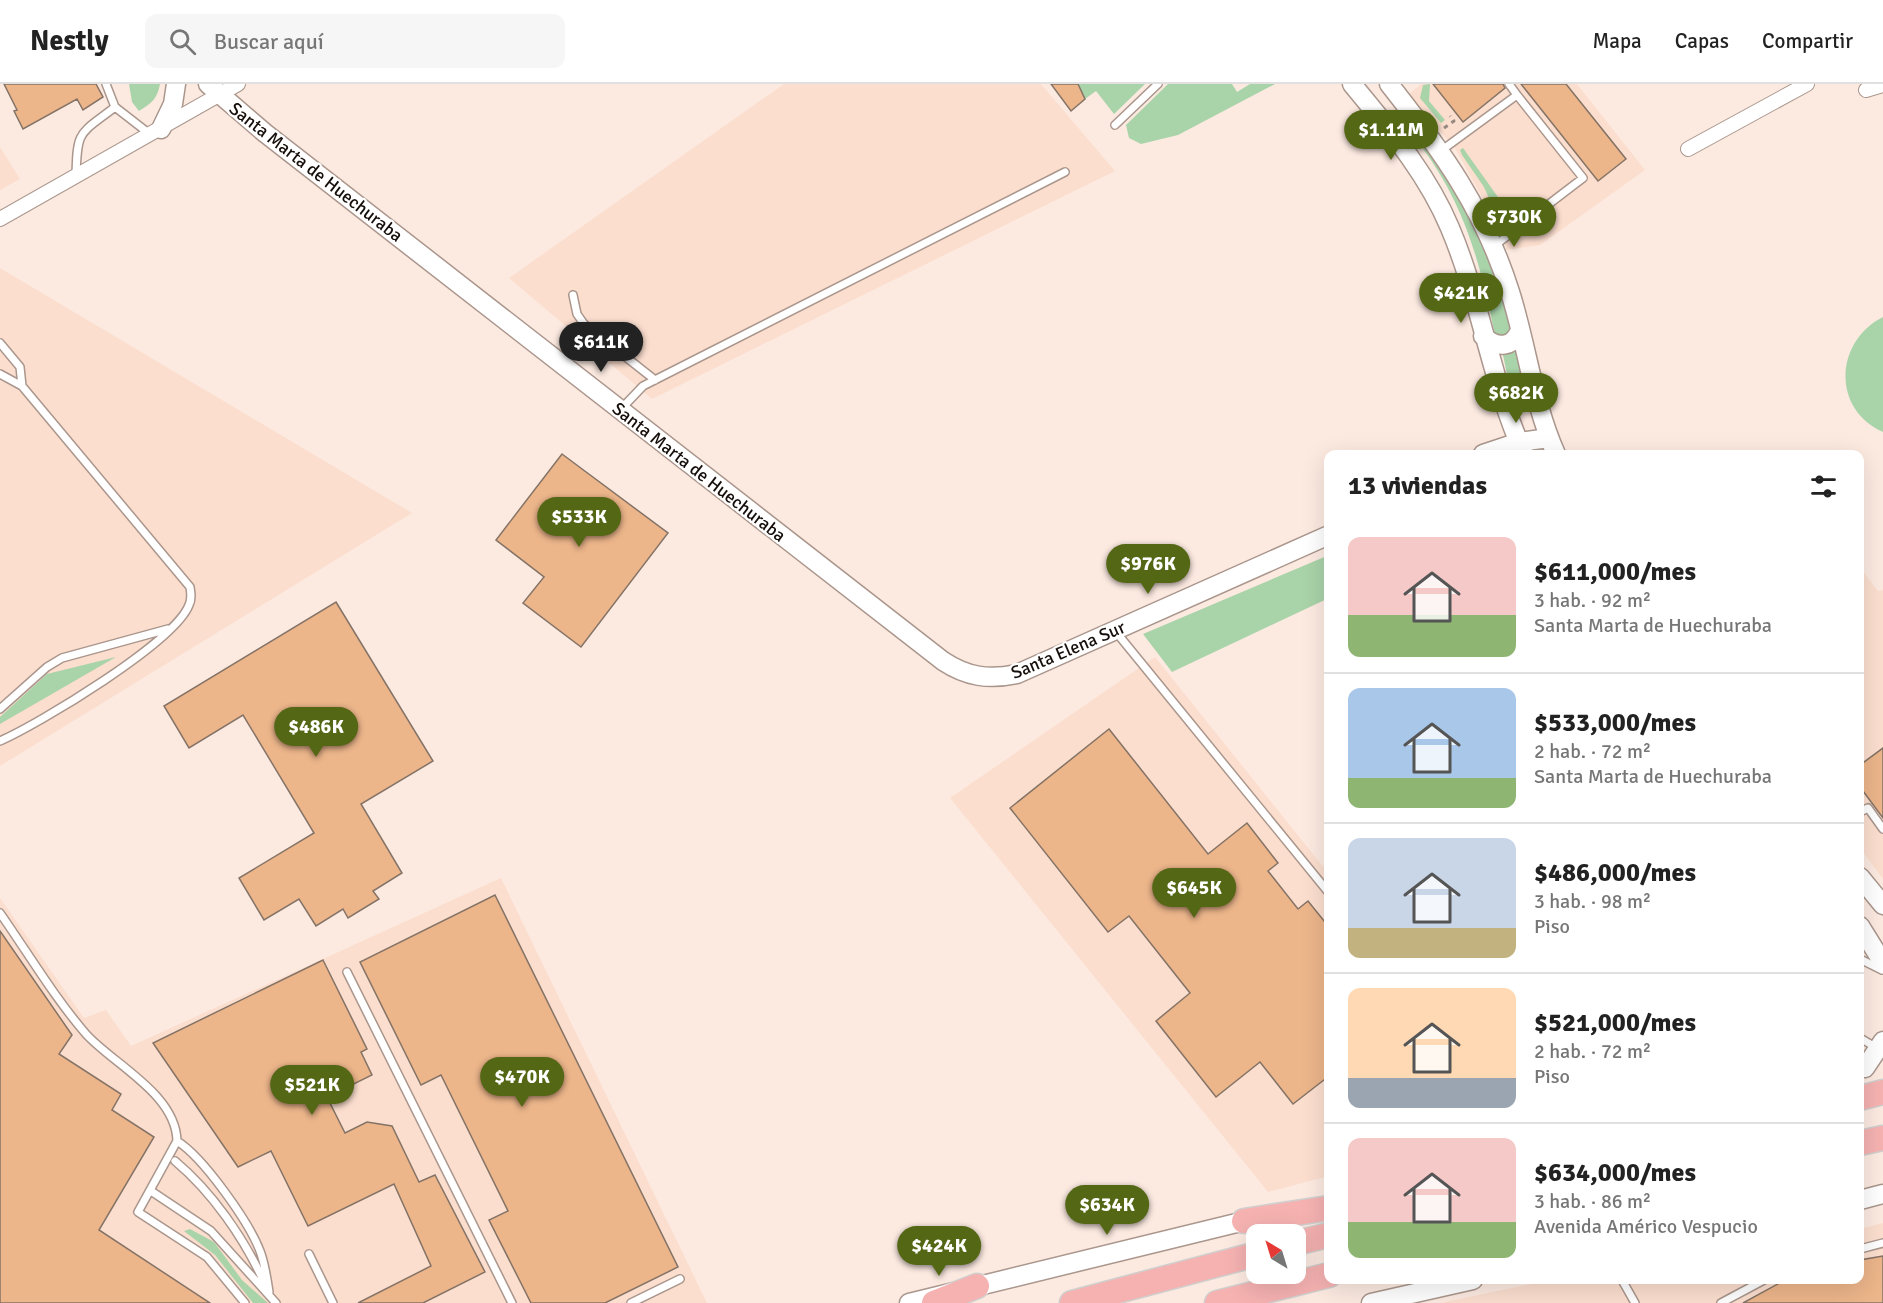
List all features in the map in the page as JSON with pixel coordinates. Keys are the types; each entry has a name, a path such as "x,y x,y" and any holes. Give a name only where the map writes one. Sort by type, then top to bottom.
{"highway":[{"path":"1864,1097 1883,1092"},
{"path":"1864,1142 1883,1138"},
{"path":"1244,1221 1324,1209"},
{"path":"1306,1240 1324,1235"},
{"path":"1071,1303 1246,1257"},
{"path":"1217,1303 1324,1276"},
{"path":"934,1303 977,1286"}],"street":[{"path":"156,132 169,118 176,84"},
{"path":"0,219 156,132 214,89 237,84"},
{"path":"1352,84 1407,152 1433,194 1459,251 1483,336 1521,448 1553,450 1494,246 1473,201 1442,150 1389,84"},
{"path":"1688,149 1807,84"},
{"path":"1866,90 1883,85"},
{"name":"Santa Marta de Huechuraba","path":"214,89 265,133 943,661 969,674"},
{"path":"1483,336 1492,343 1505,345 1514,341 1520,330"},
{"name":"Santa Elena Sur","path":"969,674 998,678 1017,674 1324,537"},
{"path":"1864,882 1883,905"},
{"path":"1864,932 1883,963"},
{"path":"1864,1066 1882,1052"},
{"path":"1864,1199 1883,1194"},
{"path":"909,1303 1324,1202"},
{"path":"1371,1303 1455,1284"}],"lane":[{"path":"106,84 115,107 156,132"},
{"path":"1115,125 1158,84"},
{"path":"1494,246 1583,178 1509,84"},
{"path":"1442,150 1517,94"},
{"path":"76,178 77,144 83,132 115,107"},
{"path":"620,410 639,390 655,380 1065,172"},
{"path":"573,295 577,314 584,324 655,380"},
{"path":"0,343 20,366 22,386"},
{"path":"0,374 22,386 190,587 189,606 146,653 0,741"},
{"path":"0,708 47,667 62,658 170,628"},
{"path":"1114,630 1324,887"},
{"path":"1864,810 1868,808 1883,828"},
{"path":"0,913 86,1034 151,1091 170,1117 177,1132 177,1141 138,1212 207,1257 245,1303"},
{"path":"1864,961 1883,971"},
{"path":"347,972 512,1303"},
{"path":"1864,1041 1882,1052"},
{"path":"177,1141 192,1150 205,1166 256,1242 264,1265 269,1292"},
{"path":"175,1161 197,1182 253,1257 276,1303"},
{"path":"151,1191 211,1231 269,1292"},
{"path":"1864,1248 1883,1243"},
{"path":"309,1254 333,1303"},
{"path":"631,1303 680,1279"},
{"path":"1624,1284 1635,1303"},
{"path":"1721,1303 1757,1284"}],"path":[{"path":"1442,129 1454,121 1450,116"}],"shaded area":[{"path":"784,84 1041,84 1115,171 652,399 509,278"},
{"path":"1421,84 1577,84 1645,170 1540,245 1507,250 1494,219 1456,150 1409,94"},
{"path":"0,147 20,179 0,190"},
{"path":"0,268 412,513 0,766"},
{"path":"1864,573 1878,591 1883,590 1883,879 1864,853"},
{"path":"1155,657 1324,868 1324,1177 1268,1192 950,798"},
{"path":"501,878 707,1303 0,1303 0,898 84,1018 106,1010 131,1046"},
{"path":"1883,1223 1883,1303 1440,1303 1531,1284 1864,1284 1864,1228"}],"green space":[{"path":"129,84 160,84 153,100 139,111 132,102"},
{"path":"1078,84 1145,84 1114,114 1096,91 1085,99"},
{"path":"1168,84 1232,84 1237,92 1250,84 1275,84 1178,135 1141,144 1129,138 1126,125"},
{"path":"1430,84 1429,101 1445,120 1441,123 1420,98 1423,85"},
{"path":"1425,148 1467,209 1480,236 1496,272 1508,309 1509,336 1495,336 1478,262 1470,238 1450,192 1423,149"},
{"path":"1463,148 1515,221 1503,230 1484,187 1462,155 1460,150"},
{"path":"1883,317 1883,432 1866,421 1854,408 1847,392 1846,375 1848,358 1855,342 1867,328"},
{"path":"1519,351 1534,411 1528,412 1526,401 1516,401 1510,389 1503,355"},
{"path":"1324,557 1324,600 1172,672 1143,634"},
{"path":"116,657 0,724 0,717 47,674"},
{"path":"190,1229 214,1242 242,1280 268,1303 253,1303 215,1255 184,1231"}],"building":[{"path":"4,84 96,84 103,97 83,110 77,99 23,129 14,111 17,110"},
{"path":"1051,84 1078,84 1085,99 1071,111"},
{"path":"1433,84 1503,84 1505,88 1463,122"},
{"path":"1521,84 1566,84 1626,159 1598,181"},
{"path":"562,454 668,533 581,647 523,603 544,577 496,540"},
{"path":"336,602 433,761 361,804 402,873 373,891 379,899 348,918 343,909 316,926 299,899 264,920 239,878 314,833 243,715 189,748 164,706"},
{"path":"1109,729 1208,854 1247,823 1278,863 1268,871 1298,909 1308,901 1324,921 1324,1080 1293,1104 1260,1062 1216,1097 1156,1021 1190,993 1129,916 1108,932 1010,808"},
{"path":"1883,748 1883,818 1864,792 1864,762"},
{"path":"495,895 678,1267 605,1303 531,1303 489,1220 508,1211 441,1075 421,1085 360,962"},
{"path":"0,931 72,1035 59,1054 121,1094 112,1110 154,1137 99,1230 210,1303 0,1303"},
{"path":"323,960 367,1049 361,1052 372,1075 327,1097 345,1133 367,1122 392,1126 419,1182 435,1175 485,1272 423,1303 358,1303 431,1266 394,1184 308,1226 271,1151 238,1167 153,1043"},
{"path":"1883,1256 1883,1303 1743,1303 1778,1284 1864,1284 1864,1259"}]}
